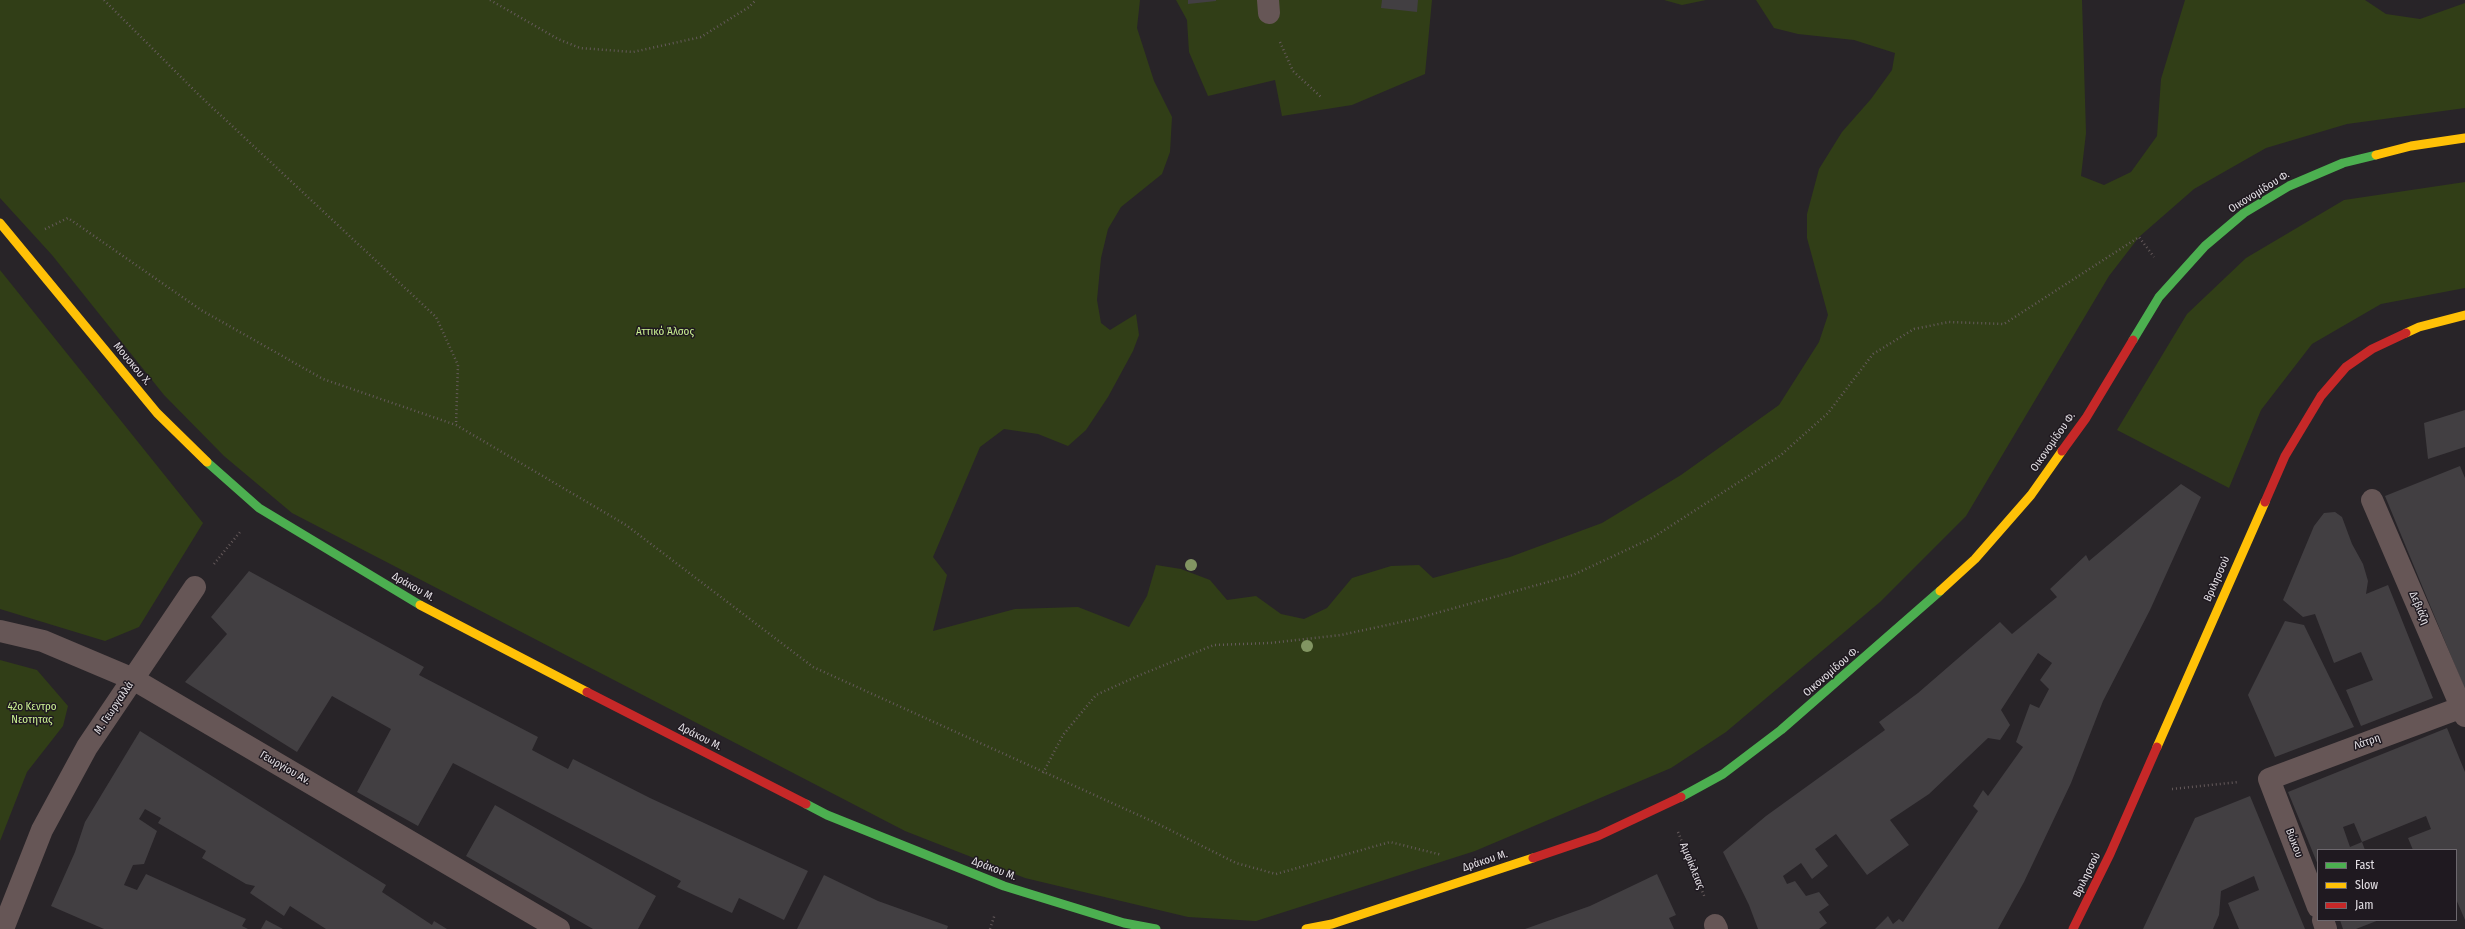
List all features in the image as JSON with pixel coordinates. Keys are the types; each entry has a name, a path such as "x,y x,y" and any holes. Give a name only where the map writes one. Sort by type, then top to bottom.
{"street":[{"name":"Οικονομίδου Φ.","path":"1667,804 1723,774 1781,730 1903,626 1975,559 2031,495 2086,418 2159,297 2205,246 2244,214 2289,186 2342,163 2411,146 2465,138"},
{"name":"Μουσκου Χ.","path":"0,223 157,414 220,475 259,508"},
{"name":"Βριλησσού","path":"2073,929 2110,854 2135,793 2285,456 2321,396 2346,367 2372,349 2419,327 2465,315"},
{"name":"Δεβιάζη","path":"2372,500 2464,710"},
{"name":"Δράκου Μ.","path":"259,508 415,603 827,815 1004,886 1124,923 1156,929"},
{"name":"Μ. Γεωργαλλά","path":"3,929 42,830 87,747 195,587"},
{"name":"Γεωργίου Αν.","path":"0,631 43,640 134,679 559,929"},
{"name":"Λάτρη","path":"2269,779 2464,710"},
{"name":"Βώκου","path":"2269,779 2317,904"},
{"name":"Δράκου Μ.","path":"1306,929 1332,924 1598,836 1667,804"}],"path":[{"path":"104,0 199,95 436,317 458,365 456,425"},
{"path":"490,0 558,39 580,48 633,52 701,37 749,7 756,0"},
{"path":"1268,7 1293,71 1321,97"},
{"path":"16,243 68,218 201,310 323,379 456,425 626,525 813,667 1043,773 1156,823 1236,862 1276,874 1390,842 1448,856"},
{"path":"1043,773 1063,735 1096,695 1140,675 1214,645 1270,643 1341,635 1415,619 1573,575 1652,538 1781,455 1828,413 1873,354 1914,329 1950,322 2004,324 2140,237 2147,245 2170,284"},
{"path":"195,587 259,508"},
{"path":"2135,793 2269,779"},
{"name":"Αμφίκλειας","path":"1667,804 1716,927"}],"green space":[{"name":"Αττικό Άλσος","path":"0,0 1140,0 1137,28 1154,81 1172,117 1170,152 1162,174 1121,207 1108,229 1101,258 1097,300 1101,323 1110,330 1136,314 1139,335 1133,351 1108,397 1086,430 1068,446 1038,434 1004,429 980,447 933,557 947,575 933,631 1015,609 1078,607 1129,627 1147,596 1156,565 1181,569 1210,580 1227,600 1256,596 1281,614 1304,619 1327,608 1352,578 1391,566 1419,565 1433,578 1510,557 1602,523 1681,475 1779,405 1819,342 1828,315 1807,238 1807,214 1819,169 1842,132 1871,99 1892,70 1895,53 1854,40 1798,34 1774,28 1756,0 2082,0 2086,133 2081,176 2104,185 2131,172 2157,136 2161,79 2185,0 2365,0 2386,14 2420,19 2465,3 2465,108 2347,124 2266,148 2194,189 2139,237 2109,276 1966,516 1880,602 1726,732 1671,768 1475,851 1256,921 1188,917 1025,878 905,831 292,513 224,456 164,395 52,255 0,198"},
{"path":"1176,0 1432,0 1425,74 1352,105 1282,116 1275,80 1208,96 1189,52 1187,20"},
{"path":"1664,0 1706,0 1682,5"},
{"path":"2465,182 2465,288 2381,304 2312,344 2261,410 2229,488 2117,430 2187,314 2246,258 2344,200"},
{"path":"0,270 203,523 139,627 105,641 0,609"},
{"name":"42ο Κεντρο Νεοτητας","path":"0,660 37,670 68,706 63,726 27,772 0,841"}],"building":[{"path":"1188,0 1216,0 1216,1 1188,4"},
{"path":"1382,0 1418,0 1417,12 1381,8"},
{"path":"2465,410 2465,447 2428,459 2424,423"},
{"path":"2460,466 2465,478 2465,690 2385,496"},
{"path":"2181,484 2201,497 2150,610 2103,701 2071,783 2024,882 1998,929 1875,929 1888,916 1893,924 1899,919 1903,922 1978,811 1973,806 1983,790 1988,796 2023,747 2016,742 2030,704 2039,708 2049,689 2040,680 2052,663 2038,653 2001,710 2010,725 2000,740 1988,738 1929,794 1890,820 1909,845 1867,875 1836,834 1815,849 1828,866 1812,879 1801,863 1783,876 1787,884 1795,881 1806,896 1819,892 1829,905 1819,912 1827,923 1819,929 1758,929 1749,905 1723,852 1766,816 1885,730 1879,722 1918,693 2000,622 2012,634 2057,597 2050,589 2086,555 2089,561"},
{"path":"2335,512 2342,517 2352,544 2363,564 2368,581 2366,594 2388,585 2433,698 2361,726 2346,690 2373,680 2361,652 2334,663 2315,614 2303,617 2283,600 2314,526 2324,513"},
{"path":"249,571 424,667 419,675 538,737 532,750 568,769 573,759 650,798 808,871 784,920 739,898 732,913 677,887 681,881 453,763 418,826 357,792 391,729 332,696 297,752 185,682 227,634 211,617"},
{"path":"2285,621 2304,625 2354,727 2275,757 2248,695"},
{"path":"2447,728 2465,772 2465,920 2457,901 2457,849 2413,849 2408,838 2431,829 2426,816 2362,842 2365,849 2317,849 2317,863 2288,792","holes":["2354,823 2362,842 2350,847 2343,827"]},
{"path":"140,731 386,885 382,892 432,925 434,921 447,929 326,929 290,906 284,916 250,893 255,886 246,884 202,858 206,851 158,823 161,818 145,809 139,819 157,831 144,864 133,865 124,885 137,890 146,874 246,919 242,926 248,929 104,929 51,906 75,852 85,822"},
{"path":"2250,796 2305,929 2239,929 2228,903 2259,890 2254,876 2221,891 2219,915 2213,929 2143,929 2195,818"},
{"path":"495,805 656,896 638,929 593,929 466,856"},
{"path":"1657,874 1676,915 1669,918 1674,929 1525,929 1590,906"},
{"path":"824,875 878,901 948,926 947,929 797,929"},
{"path":"266,920 283,929 261,929"},
{"path":"2340,921 2376,921 2356,929 2343,929"}],"traffic: fast":[{"path":"2133,340 2159,297 2205,246 2244,213 2289,186 2343,163 2376,155"},
{"path":"207,462 259,508 420,605"},
{"path":"1681,797 1723,774 1781,730 1940,591"},
{"path":"806,804 827,815 1004,886 1124,923 1156,929"}],"traffic: slow":[{"path":"2376,155 2411,146 2465,138"},
{"path":"0,223 157,413 207,462"},
{"path":"2406,333 2419,327 2465,315"},
{"path":"1940,591 1975,559 2031,495 2062,451"},
{"path":"2157,747 2265,502"},
{"path":"420,605 587,692"},
{"path":"1306,929 1332,924 1533,858"}],"traffic: jam":[{"path":"2265,502 2285,456 2321,396 2346,367 2372,349 2406,333"},
{"path":"2062,451 2086,418 2133,340"},
{"path":"587,692 806,804"},
{"path":"2073,929 2110,854 2157,747"},
{"path":"1533,858 1598,836 1681,797"}]}
